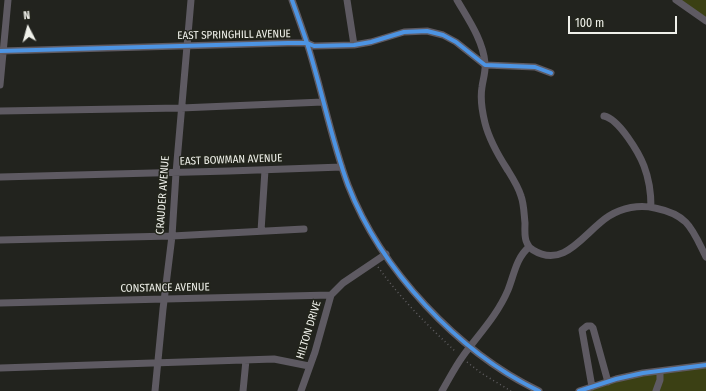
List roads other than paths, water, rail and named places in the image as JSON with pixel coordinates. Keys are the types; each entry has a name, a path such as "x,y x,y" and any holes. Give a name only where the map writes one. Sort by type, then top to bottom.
{"street":[{"path":"0,85 2,50 8,0"},
{"name":"CRAUDER AVENUE","path":"155,391 172,236 181,108 191,0"},
{"path":"292,0 307,43 342,167 357,204 371,231 386,254 422,301 438,319 470,347 507,374 539,391"},
{"path":"347,0 354,45"},
{"path":"457,0 474,28 483,52 485,64 481,100 485,124 488,134 499,156 521,195 525,239 528,246 539,253 548,255 562,254 577,245 600,223 616,212 638,206 651,207 670,212 686,222 694,231 706,257"},
{"path":"676,0 706,21"},
{"name":"EAST SPRINGHILL AVENUE","path":"2,50 307,43 314,46 354,45 371,42 404,32 427,31 443,35 456,42 485,64"},
{"path":"485,64 535,67 551,73"},
{"path":"0,111 181,108 323,102"},
{"path":"604,116 613,120 623,132 644,166 650,190 651,207"},
{"name":"EAST BOWMAN AVENUE","path":"0,177 342,167"},
{"path":"261,231 265,170"},
{"path":"0,240 172,236 304,229"},
{"path":"442,391 462,357 489,323 501,305 517,264 528,246"},
{"name":"HILTON DRIVE","path":"301,391 315,352 331,295 343,284 386,254"},
{"name":"CONSTANCE AVENUE","path":"0,303 331,295"},
{"path":"592,387 582,330 587,326 591,326 593,328 608,382"},
{"path":"0,368 274,359 309,366"},
{"path":"243,391 246,360"},
{"path":"580,391 643,373 706,365"},
{"path":"656,391 660,380 660,371"}]}
